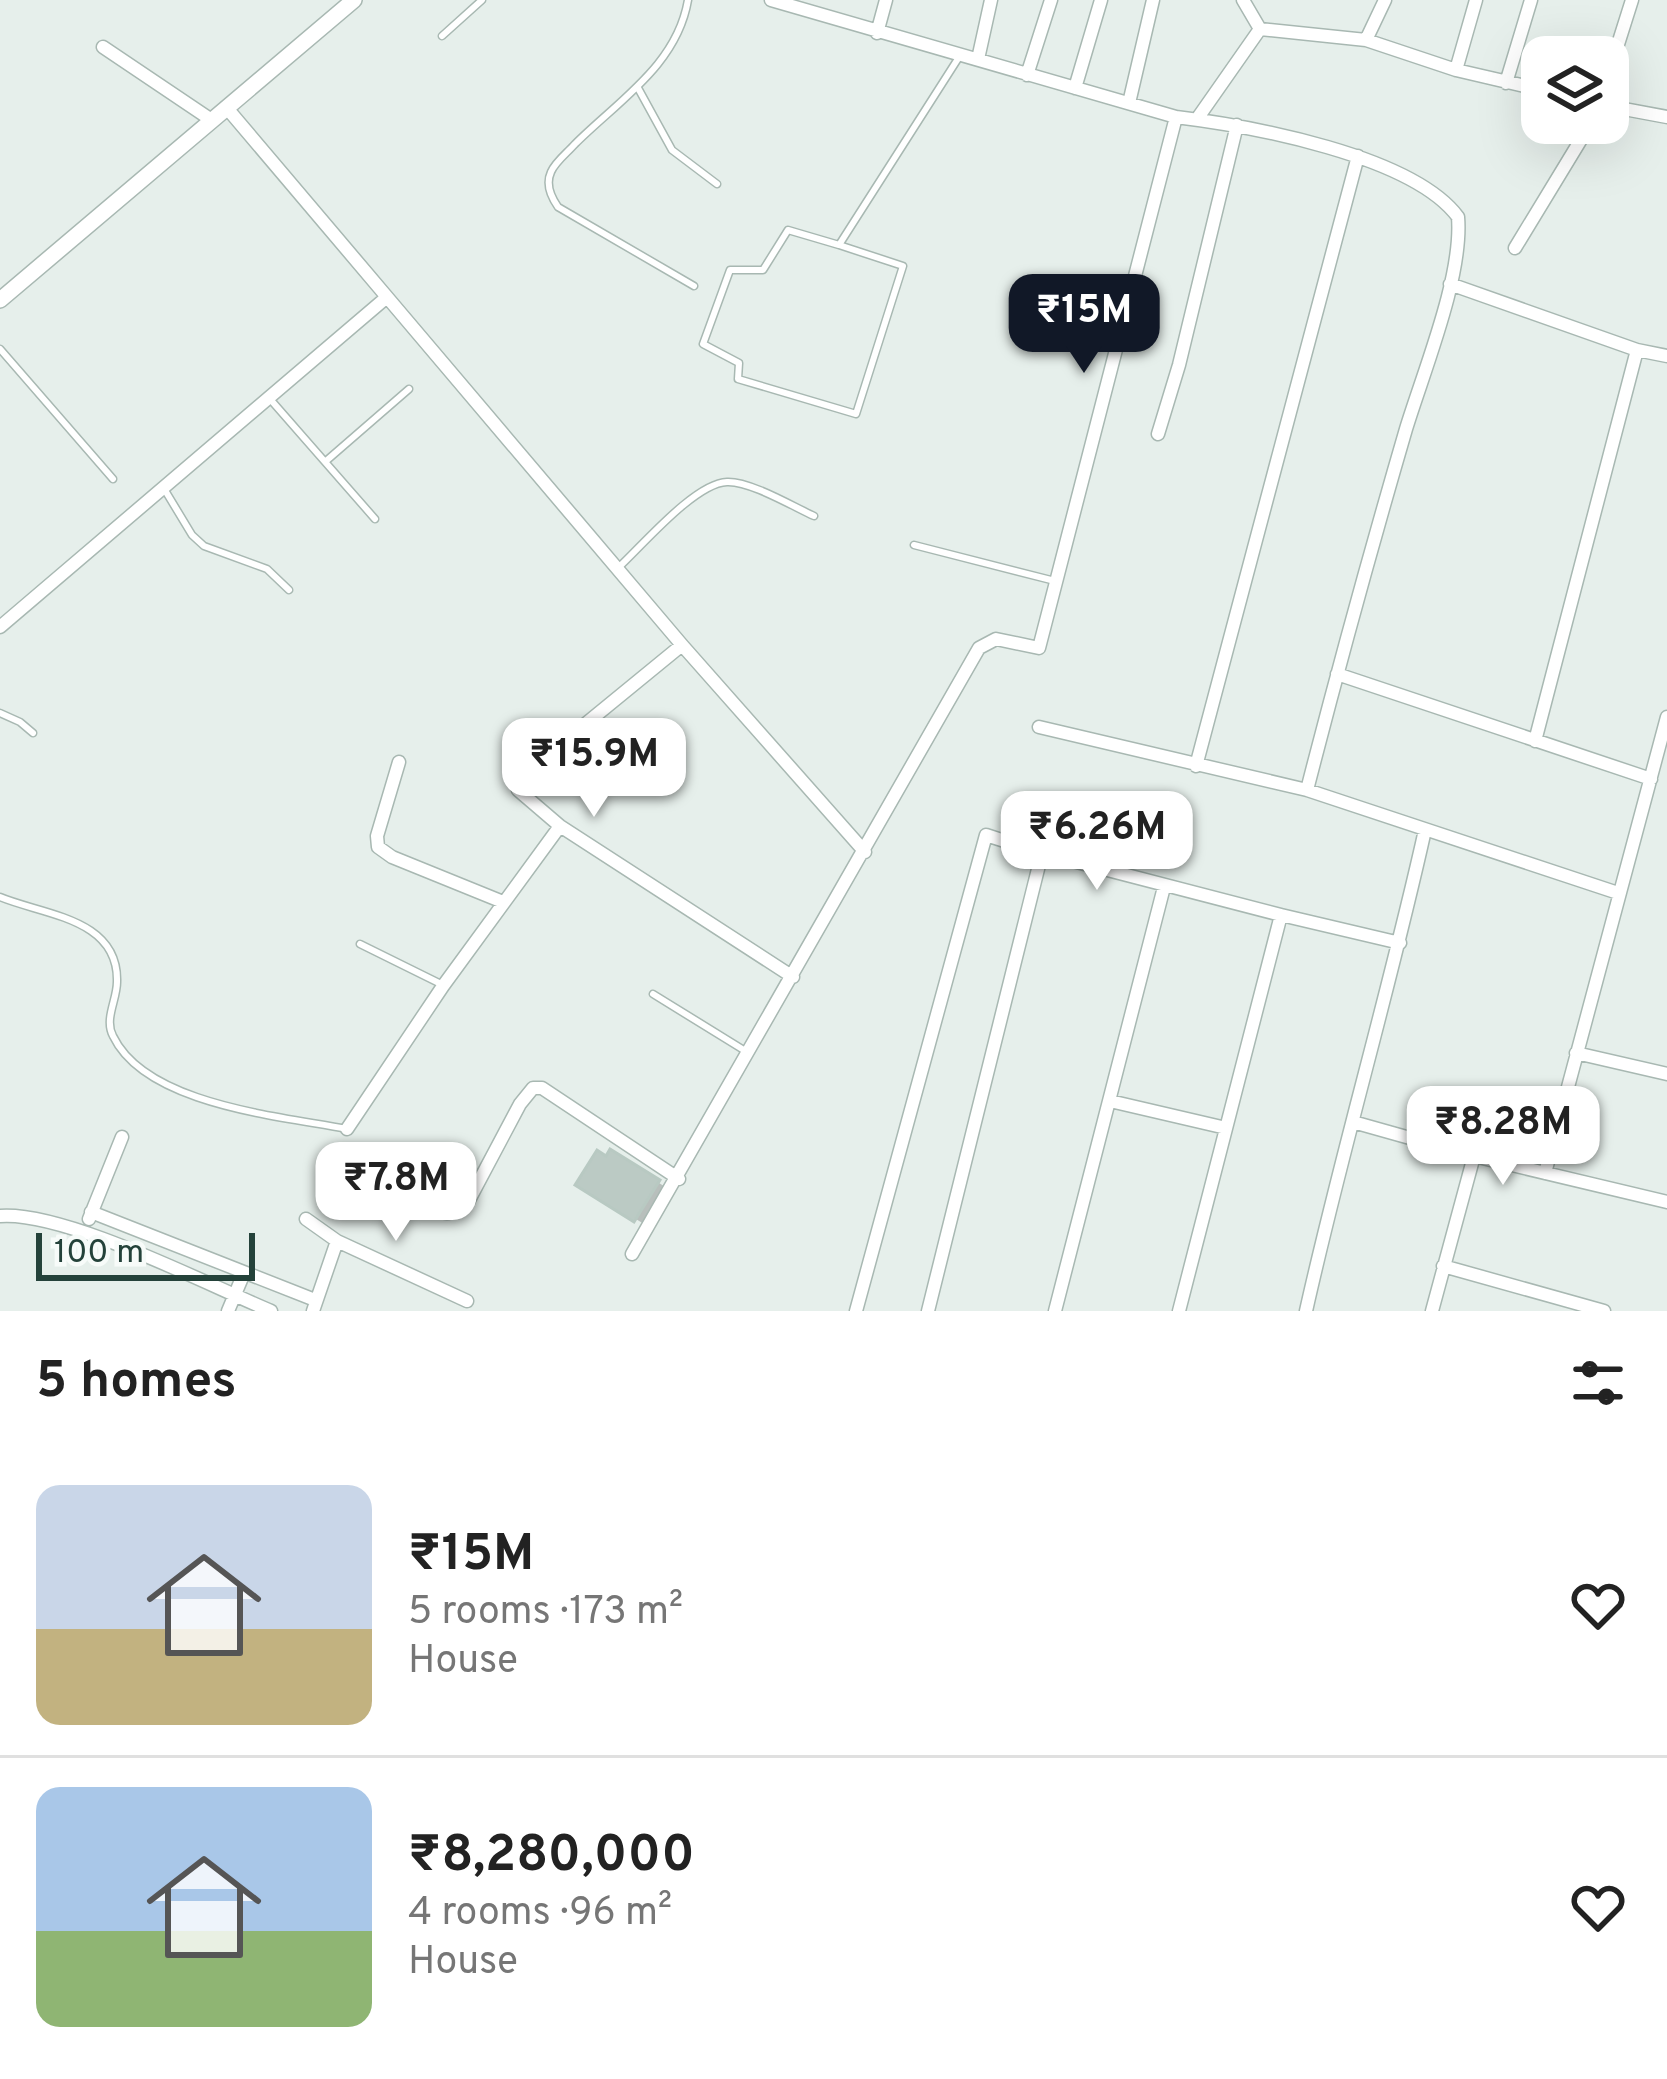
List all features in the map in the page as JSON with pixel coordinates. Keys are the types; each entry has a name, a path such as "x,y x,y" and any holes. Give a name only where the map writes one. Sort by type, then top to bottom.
{"street":[{"path":"0,300 354,0"},
{"path":"771,0 1129,104 1358,156 1429,190 1458,217 1460,232 1450,284 1307,790"},
{"path":"830,17 835,0"},
{"path":"877,32 886,0"},
{"path":"978,59 991,0"},
{"path":"1027,75 1051,0"},
{"path":"1075,88 1101,0"},
{"path":"1129,104 1153,0"},
{"path":"1243,0 1260,29"},
{"path":"1366,40 1385,0"},
{"path":"1456,70 1477,0"},
{"path":"1506,83 1532,0"},
{"path":"1621,36 1632,0"},
{"path":"1260,29 1366,40 1521,86"},
{"path":"1197,119 1260,29"},
{"path":"103,47 210,119"},
{"path":"226,107 682,645 865,852"},
{"path":"1629,110 1667,117"},
{"path":"632,1254 979,648 996,639 1039,648 1176,116"},
{"path":"1158,434 1237,125"},
{"path":"1515,248 1578,144"},
{"path":"1196,766 1358,156"},
{"path":"1450,284 1637,350 1667,356"},
{"path":"0,626 387,297"},
{"path":"1535,741 1637,350"},
{"path":"682,645 520,780 518,790 560,826 793,977"},
{"path":"1337,674 1535,741 1658,774"},
{"path":"1545,1173 1618,893 1658,774 1667,717"},
{"path":"1040,728 1307,790 1618,893"},
{"path":"399,762 377,836 378,847 503,902"},
{"path":"347,1129 443,986 560,826"},
{"path":"1306,1311 1339,1166 1400,943 1424,830"},
{"path":"856,1311 986,835 1164,887 1400,943"},
{"path":"928,1311 1042,853"},
{"path":"1055,1311 1164,887"},
{"path":"1179,1311 1282,915"},
{"path":"1576,1053 1667,1074"},
{"path":"382,1159 432,1208 442,1214 456,1213 468,1202 520,1104 533,1088 542,1088 679,1179"},
{"path":"1110,1100 1226,1128"},
{"path":"1353,1122 1667,1202"},
{"path":"85,1233 122,1137"},
{"path":"1432,1311 1474,1156"},
{"path":"91,1213 314,1305 337,1241"},
{"path":"0,1216 42,1219 85,1233 271,1311"},
{"path":"306,1219 337,1241 467,1301"},
{"path":"1443,1266 1604,1311"},
{"path":"228,1311 244,1274"}],"lane":[{"path":"442,36 482,0"},
{"path":"688,0 671,46 638,88 552,169 548,180 559,206 694,286"},
{"path":"839,245 961,55"},
{"path":"638,88 672,150 717,184"},
{"path":"788,230 839,245 903,266 856,415 738,379 739,363 703,344 730,270 763,270 788,230"},
{"path":"0,349 112,479"},
{"path":"325,462 409,388"},
{"path":"267,396 375,519"},
{"path":"618,568 698,493 716,484 740,484 814,516"},
{"path":"162,487 204,546 267,569 289,590"},
{"path":"914,545 1055,580"},
{"path":"0,713 32,733"},
{"path":"0,897 67,915 99,938 115,960 110,1028 114,1040 141,1071 222,1107 347,1129"},
{"path":"360,944 443,986"},
{"path":"653,994 749,1054"}],"building":[{"path":"610,1149 660,1180 634,1222 575,1185 597,1150 606,1156"}]}
